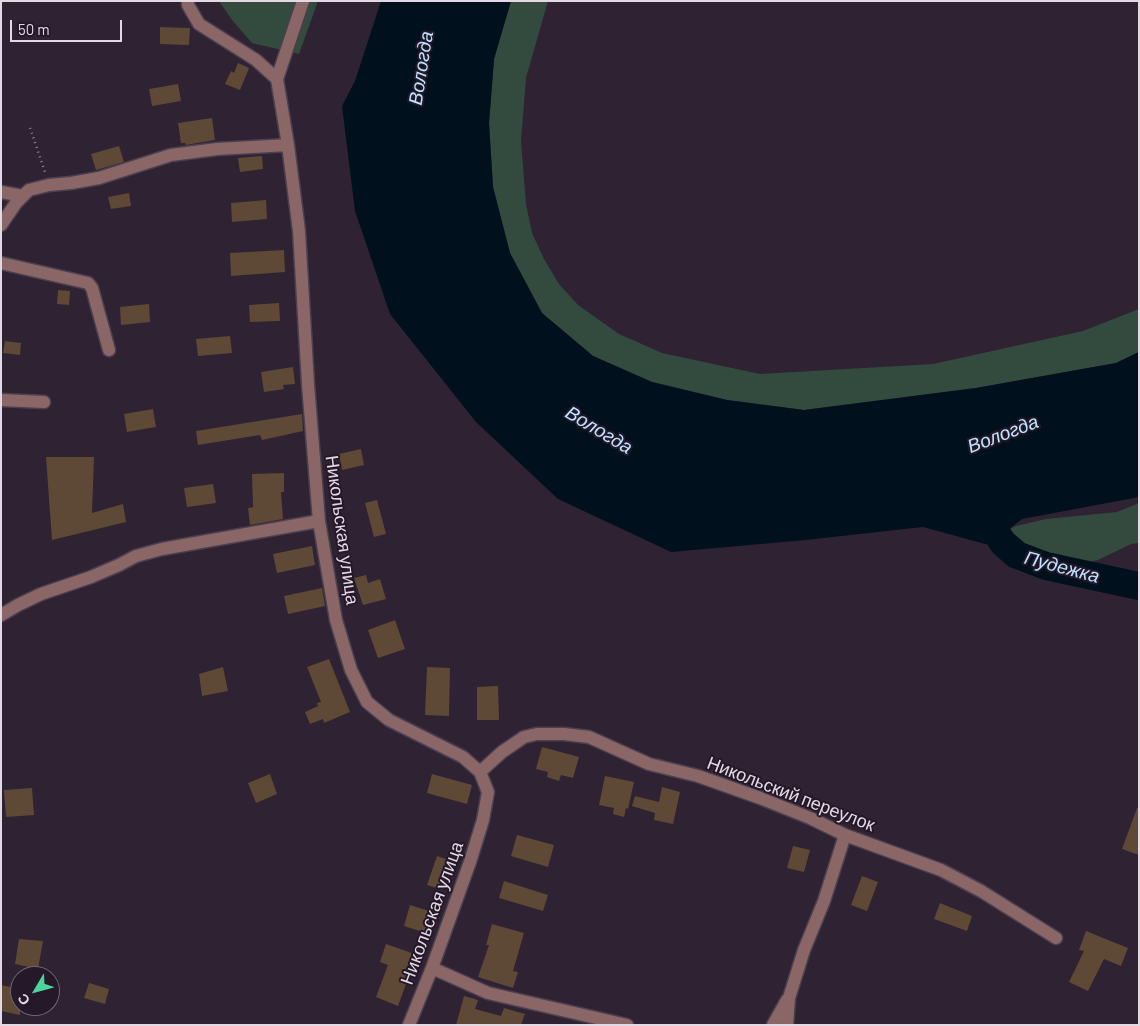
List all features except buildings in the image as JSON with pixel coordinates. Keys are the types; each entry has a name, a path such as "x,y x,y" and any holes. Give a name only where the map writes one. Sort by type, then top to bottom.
{"street":[{"path":"188,1 188,5 199,24 256,60 277,79 303,1"},
{"name":"Никольская улица","path":"277,79 299,231 308,384 319,521 336,620 351,670 367,702 389,720 463,757 480,772 488,792 483,820 470,862 432,968 409,1025"},
{"path":"1,225 16,203 30,190 99,178 171,155 217,149 288,145"},
{"path":"1,192 23,196"},
{"path":"1,262 88,283 92,288 109,350"},
{"path":"1,400 44,402"},
{"path":"1,615 41,594 91,577 136,556 162,549 319,521"},
{"name":"Никольский переулок","path":"480,772 502,752 524,737 537,734 564,734 589,737 649,764 698,776 760,798 810,818 845,835 941,870 981,891 1056,938"},
{"path":"773,1025 788,998 804,950 824,901 845,835"},
{"path":"432,968 488,992 627,1025"},
{"path":"787,1025 788,998"}],"path":[{"path":"30,128 50,185"}],"green space":[{"path":"219,1 318,1 299,54 252,43 232,20"},
{"path":"511,1 548,1 526,78 521,141 526,204 532,233 544,259 559,284 578,305 619,334 662,353 760,374 933,364 1083,331 1139,309 1139,352 1116,363 976,388 804,410 727,400 652,382 593,356 542,313 510,253 493,187 489,123 494,59"},
{"path":"1139,503 1139,543 1131,544 1098,560 1072,563 1019,551 1009,542 1008,535 1010,529 1016,526 1046,519 1117,512"}],"water":[{"name":"Вологда","path":"381,1 511,1 494,59 489,123 493,187 510,253 542,313 593,356 652,382 727,400 804,410 976,388 1116,363 1139,352 1139,497 1022,519 989,545 923,527 671,552 558,499 476,422 390,314 355,211 342,106 355,81"}],"waterway":[{"name":"Пудежка","path":"979,506 1003,543 1017,555 1046,566 1139,586"}]}
